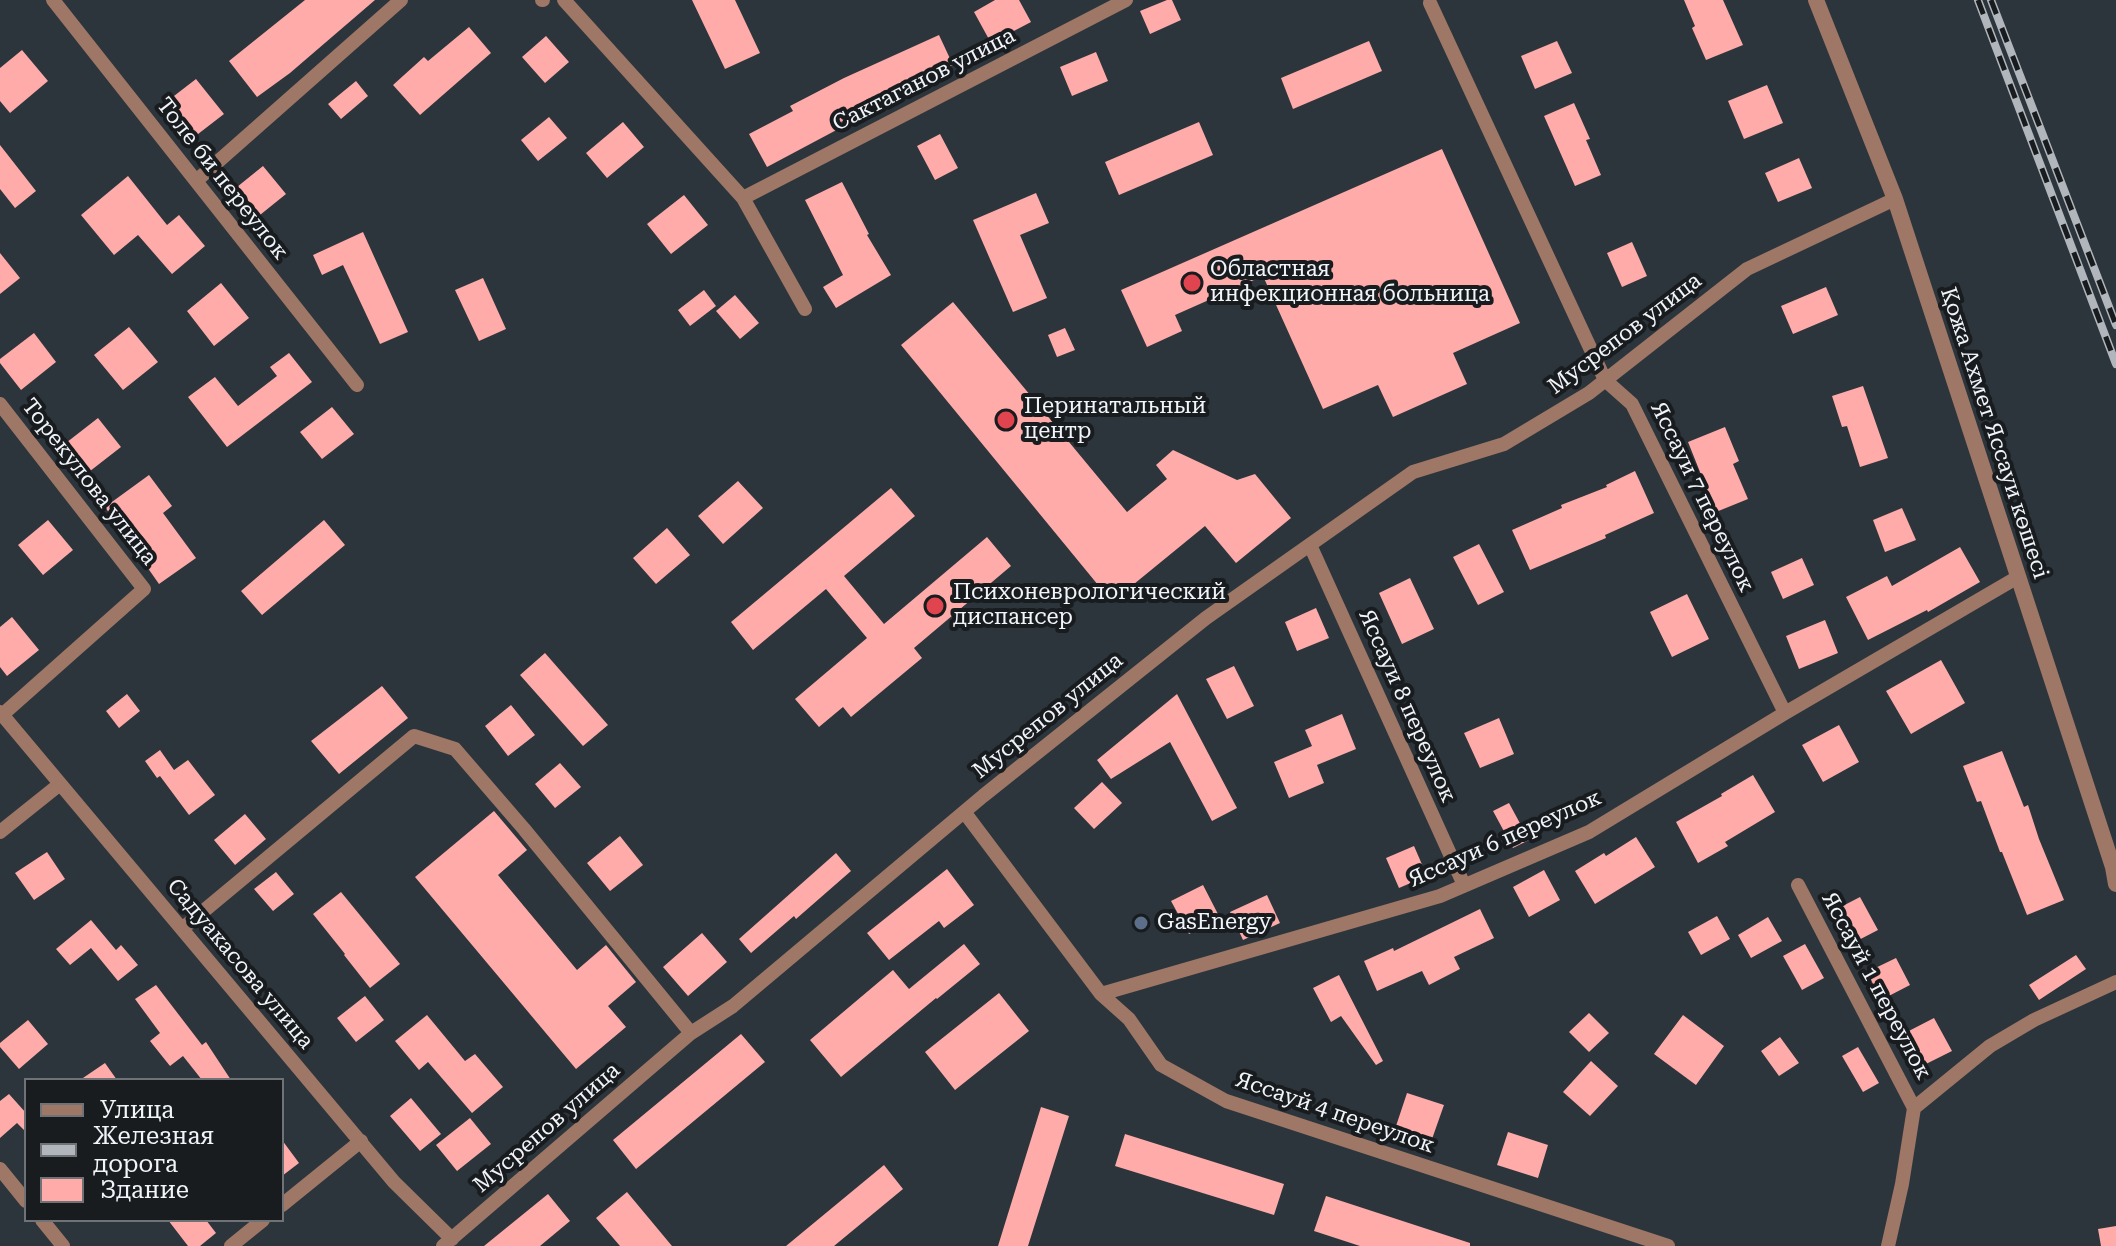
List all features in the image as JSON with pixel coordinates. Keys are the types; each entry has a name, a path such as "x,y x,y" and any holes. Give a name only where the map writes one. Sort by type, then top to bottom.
{"street":[{"name":"Толе би переулок","path":"53,0 357,385"},
{"path":"196,181 401,0"},
{"path":"564,0 743,198 805,309"},
{"name":"Сактаганов улица","path":"743,198 1126,0"},
{"name":"Қожа Ахмет Яссауи көшесі","path":"1816,0 1895,199 2116,884"},
{"name":"Яссауи 7 переулок","path":"1430,3 1605,380 1632,404 1785,713"},
{"name":"Мусрепов улица","path":"448,1242 691,1033 733,1006 983,796 1206,618 1413,472 1504,444 1589,393 1747,269 1895,199"},
{"name":"Торекулова улица","path":"0,404 144,589 1,713"},
{"name":"Яссауи 8 переулок","path":"1310,545 1464,885"},
{"name":"Яссауи 6 переулок","path":"1101,994 1440,896 1589,832 2018,577"},
{"name":"Садуакасова улица","path":"1,713 394,1182 448,1242"},
{"path":"182,929 414,736 455,749 691,1033"},
{"path":"0,832 60,784"},
{"name":"Яссауй 4 переулок","path":"965,813 1101,994 1129,1019 1161,1065 1226,1101 1668,1246"},
{"name":"Яссауй 1 переулок","path":"1798,885 1914,1108"},
{"path":"1888,1246 1914,1108 1990,1046 2034,1020 2116,982"},
{"path":"284,1203 361,1141"},
{"path":"0,1169 24,1199"},
{"path":"44,1222 63,1246"},
{"path":"231,1246 261,1222"}],"building":[{"path":"305,0 375,0 290,73 257,97 229,61"},
{"path":"692,0 735,0 760,53 725,69"},
{"path":"995,0 1019,0 1031,22 991,43 974,12"},
{"path":"1172,0 1181,20 1150,34 1140,11"},
{"path":"1684,0 1723,0 1743,45 1706,60"},
{"path":"469,27 491,53 420,115 393,85 424,57 428,61"},
{"path":"939,35 953,65 841,122 844,126 767,167 749,134 793,111 790,106"},
{"path":"546,36 569,62 545,83 522,57"},
{"path":"1369,41 1382,71 1293,109 1281,78"},
{"path":"1557,41 1572,73 1535,89 1521,56"},
{"path":"22,50 48,81 10,113 0,101 0,68"},
{"path":"1096,52 1108,81 1072,96 1060,67"},
{"path":"196,79 224,114 189,141 161,106"},
{"path":"356,81 368,96 341,119 328,104"},
{"path":"1767,85 1783,123 1744,139 1728,101"},
{"path":"1574,103 1601,175 1575,186 1544,116"},
{"path":"549,117 567,138 538,161 521,140"},
{"path":"623,122 644,147 607,178 586,153"},
{"path":"1199,122 1213,155 1119,195 1105,162"},
{"path":"940,134 958,168 935,180 917,146"},
{"path":"0,145 36,191 15,208 0,189"},
{"name":"Областная инфекционная больница","path":"1442,149 1520,323 1453,353 1467,384 1393,417 1378,385 1323,409 1263,276 1175,315 1182,331 1147,347 1121,290"},
{"path":"1799,158 1812,188 1778,202 1765,173"},
{"path":"263,166 286,194 260,215 237,187"},
{"path":"128,176 167,225 179,215 205,246 172,274 138,235 114,255 81,215"},
{"path":"842,182 867,235 891,275 836,308 823,287 843,275 805,200"},
{"path":"1036,193 1049,223 1020,235 1047,298 1013,312 973,220"},
{"path":"684,195 708,225 671,254 647,224"},
{"path":"363,232 408,332 380,344 343,265 322,275 313,255"},
{"path":"1632,242 1647,276 1622,287 1607,253"},
{"path":"0,253 20,278 0,294"},
{"path":"483,278 506,329 479,341 455,290"},
{"path":"221,283 249,318 214,346 187,311"},
{"path":"1826,287 1838,315 1793,334 1781,306"},
{"path":"704,290 716,306 690,326 678,310"},
{"path":"735,295 759,323 740,339 716,311"},
{"name":"Перинатальный центр","path":"953,302 1127,512 1167,479 1156,465 1173,450 1237,480 1255,474 1291,518 1236,563 1205,526 1112,602 901,345"},
{"path":"129,327 158,362 123,390 94,355"},
{"path":"1065,328 1075,350 1057,357 1048,335"},
{"path":"34,333 56,362 21,390 0,359"},
{"path":"289,353 312,382 227,447 188,397 215,377 238,406 277,376 270,367"},
{"path":"1863,386 1888,458 1860,467 1847,426 1842,427 1832,396"},
{"path":"332,407 354,434 322,459 300,432"},
{"path":"98,418 121,447 85,475 62,446"},
{"path":"1725,427 1739,461 1733,464 1748,499 1716,512 1688,442"},
{"path":"1635,471 1654,513 1605,535 1606,538 1530,570 1512,530"},
{"path":"149,475 172,506 163,513 196,558 159,584 105,507"},
{"path":"738,481 763,508 723,544 698,516"},
{"name":"Психоневрологический диспансер","path":"891,488 915,516 844,576 884,624 987,537 1011,566 914,648 922,658 851,717 843,707 819,727 795,699 867,638 826,589 753,650 731,622"},
{"path":"1902,508 1916,540 1885,552 1873,520"},
{"path":"48,520 73,550 43,575 18,545"},
{"path":"324,520 345,545 262,615 241,591"},
{"path":"667,528 690,555 656,584 633,558"},
{"path":"1479,544 1504,592 1478,605 1453,557"},
{"path":"1960,547 1980,582 1928,612 1868,640 1846,597 1887,576 1892,586"},
{"path":"1802,558 1814,585 1783,599 1771,572"},
{"path":"1410,578 1434,629 1402,644 1379,593"},
{"path":"1687,594 1709,639 1672,657 1650,612"},
{"path":"1316,608 1329,638 1297,651 1285,622"},
{"path":"12,617 39,650 7,676 0,667 0,627"},
{"path":"1825,620 1838,653 1799,669 1786,636"},
{"path":"545,653 608,725 583,746 520,675"},
{"path":"1941,660 1965,703 1911,734 1886,691"},
{"path":"1234,666 1254,706 1227,719 1206,679"},
{"path":"382,686 408,718 339,774 311,741"},
{"path":"127,694 140,711 119,728 106,711"},
{"path":"1177,694 1237,808 1212,821 1170,742 1111,779 1097,760"},
{"path":"511,705 535,735 508,756 485,726"},
{"path":"1342,714 1356,749 1317,765 1324,783 1289,798 1274,762 1312,746 1305,730"},
{"path":"1499,718 1514,754 1480,768 1464,733"},
{"path":"1839,725 1859,762 1823,782 1802,745"},
{"path":"160,750 174,770 188,760 215,795 189,815 145,761"},
{"path":"2002,751 2024,807 2028,805 2064,900 2027,915 1981,801 1977,802 1963,766"},
{"path":"560,763 581,787 555,808 535,784"},
{"path":"1753,775 1775,812 1725,842 1728,846 1698,863 1676,822"},
{"path":"1102,782 1122,803 1094,829 1074,808"},
{"path":"1509,803 1529,840 1513,848 1493,811"},
{"path":"494,811 527,850 498,875 577,970 606,945 636,982 608,1006 626,1027 576,1069 415,877"},
{"path":"245,814 266,839 235,865 214,840"},
{"path":"620,836 643,865 610,891 587,863"},
{"path":"1636,837 1655,867 1595,904 1575,871"},
{"path":"1414,846 1427,876 1399,888 1386,858"},
{"path":"47,852 65,879 34,900 15,873"},
{"path":"836,853 851,871 751,953 739,939"},
{"path":"947,869 974,905 944,928 939,921 889,960 867,933"},
{"path":"1544,870 1560,900 1529,917 1513,887"},
{"path":"276,872 294,894 273,911 254,889"},
{"path":"1203,885 1220,918 1189,934 1171,901"},
{"path":"341,892 400,964 370,988 313,914"},
{"path":"1267,895 1280,923 1243,940 1230,912"},
{"path":"1860,897 1878,930 1851,944 1833,911"},
{"path":"1480,909 1494,938 1454,957 1460,969 1429,985 1422,971 1377,991 1364,961 1393,948 1394,951"},
{"path":"1717,916 1730,939 1701,955 1688,932"},
{"path":"1768,917 1782,941 1751,958 1738,935"},
{"path":"91,920 116,950 121,945 138,965 118,981 91,948 70,965 56,949"},
{"path":"702,933 727,962 688,996 663,967"},
{"path":"964,944 980,964 841,1077 810,1040 893,970 909,989"},
{"path":"1805,944 1824,978 1802,990 1783,956"},
{"path":"2076,955 2086,969 2039,1000 2029,985"},
{"path":"1896,958 1910,985 1881,1000 1867,972"},
{"path":"1339,975 1383,1061 1376,1065 1341,1016 1331,1022 1313,988"},
{"path":"156,985 202,1045 206,1042 230,1078 200,1078 183,1056 170,1066 150,1041 160,1033 135,999"},
{"path":"999,993 1029,1031 955,1090 925,1052"},
{"path":"365,996 384,1020 356,1042 337,1018"},
{"path":"1589,1013 1609,1033 1589,1052 1569,1032"},
{"path":"427,1015 465,1061 475,1054 503,1087 472,1113 428,1062 419,1070 395,1041"},
{"path":"1683,1015 1724,1046 1696,1085 1654,1054"},
{"path":"1934,1018 1952,1051 1918,1068 1901,1035"},
{"path":"28,1020 48,1044 19,1069 0,1043"},
{"path":"741,1034 765,1062 636,1169 613,1140"},
{"path":"1780,1037 1799,1063 1779,1076 1761,1051"},
{"path":"1858,1047 1879,1083 1863,1092 1842,1056"},
{"path":"1591,1061 1618,1086 1590,1116 1563,1092"},
{"path":"105,1063 116,1078 83,1078"},
{"path":"1407,1093 1444,1105 1432,1139 1396,1126"},
{"path":"9,1094 24,1111 24,1130 17,1123 0,1138 0,1101"},
{"path":"411,1098 441,1134 420,1151 390,1116"},
{"path":"1041,1107 1069,1116 1028,1246 998,1246"},
{"path":"470,1118 491,1144 457,1171 436,1145"},
{"path":"1508,1132 1548,1145 1538,1178 1497,1165"},
{"path":"1125,1134 1284,1184 1274,1215 1115,1166"},
{"path":"284,1143 299,1163 284,1174"},
{"path":"884,1165 903,1189 834,1246 786,1246"},
{"path":"627,1192 672,1246 620,1246 596,1218"},
{"path":"548,1194 570,1221 540,1246 484,1246"},
{"path":"1326,1196 1470,1243 1470,1246 1360,1246 1314,1231"},
{"path":"170,1222 208,1222 216,1233 200,1246 188,1246"},
{"path":"2116,1226 2116,1246 2101,1246 2098,1229"}],"railway":[{"path":"1978,0 2116,364"},
{"path":"1991,0 2116,325"}],"place":[{"name":"Областная инфекционная больница","path":"1192,283"},
{"name":"Перинатальный центр","path":"1006,420"},
{"name":"Психоневрологический диспансер","path":"935,606"},
{"name":"GasEnergy","path":"1141,923"}]}
